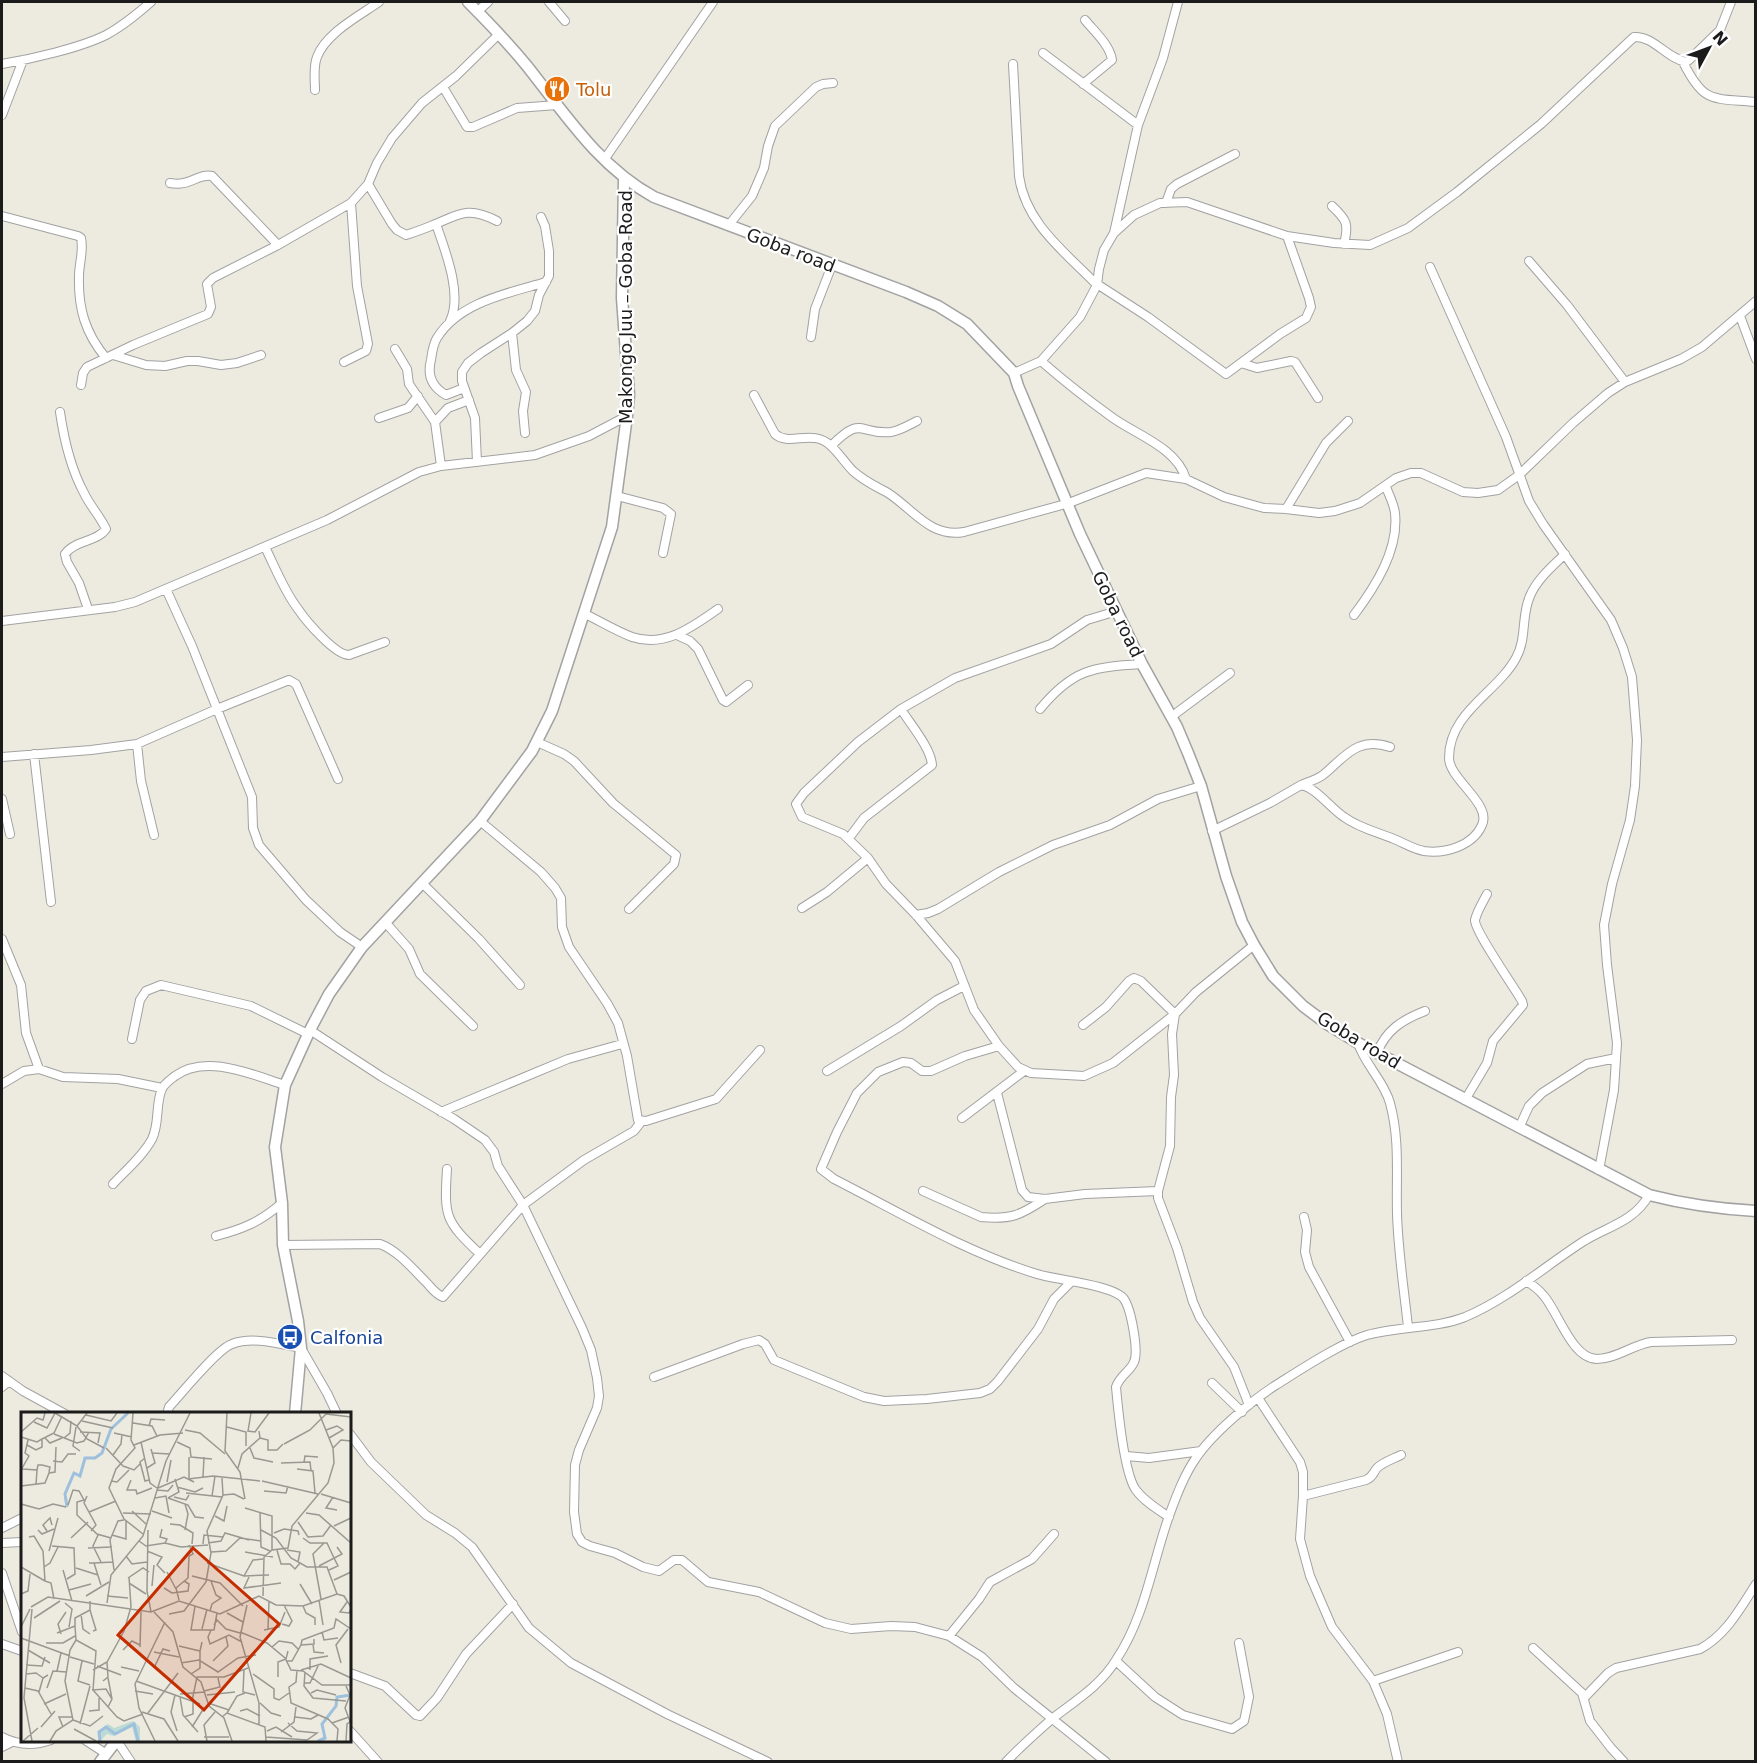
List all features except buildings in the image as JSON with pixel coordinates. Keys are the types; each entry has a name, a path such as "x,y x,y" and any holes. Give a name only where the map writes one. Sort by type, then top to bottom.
{"street":[{"path":"2,64 103,36 125,23 151,2"},
{"path":"315,90 315,64 322,48 339,30 379,2"},
{"name":"Goba road","path":"468,2 499,34 604,160 624,179 654,197 938,306 967,324 1014,373 1080,534 1142,664 1171,717 1201,786 1212,831 1242,922 1274,976 1303,1005 1327,1024 1358,1043 1649,1195 1678,1203 1717,1209 1755,1210"},
{"path":"477,12 488,2"},
{"path":"549,2 565,21"},
{"path":"604,160 714,2"},
{"path":"1114,233 1138,125 1178,2"},
{"path":"1683,62 1689,60 1720,30 1728,15 1731,2"},
{"path":"1083,84 1112,60 1112,55 1085,20"},
{"path":"81,385 83,373 87,367 208,314 211,307 207,284 219,275 351,204 368,184 377,162 392,138 422,103 443,87 499,34"},
{"path":"1014,373 1041,361 1080,317 1097,285 1104,250 1114,233 1134,215 1160,203 1187,202 1287,236 1344,244 1370,245 1408,228 1457,192 1541,124 1634,37 1645,38 1683,62 1693,82 1702,92 1717,99 1755,102"},
{"path":"1043,53 1138,125"},
{"path":"2,115 23,60"},
{"path":"1012,64 1019,176 1021,190 1028,208 1043,230 1097,285 1148,317 1222,373 1226,374 1310,313 1309,298 1287,236"},
{"path":"728,226 752,196 764,168 768,146 776,126 816,87 833,83"},
{"path":"443,87 467,127 473,127 518,108 557,105"},
{"path":"1166,203 1172,189 1177,184 1235,154"},
{"path":"170,183 180,185 202,176 212,176 278,245"},
{"name":"Makongo Juu – Goba Road","path":"295,1412 301,1348 284,1245 282,1203 275,1147 285,1085 329,994 362,947 480,821 532,751 552,711 612,527 617,496 629,395 622,298 624,179"},
{"path":"368,184 392,224 406,235 466,212 487,216 497,221"},
{"path":"344,362 366,351 368,344 357,286 351,204"},
{"path":"1332,206 1346,223 1344,244"},
{"path":"2,216 81,238 79,276 85,325 89,335 110,356 165,366 187,361 221,365 237,363 261,355"},
{"path":"477,462 475,418 464,388 462,372 468,363 512,333 535,311 550,269 545,226 541,218"},
{"path":"436,224 445,248 454,294 454,313 435,339 430,379 438,390 446,395 464,388"},
{"path":"1529,261 1596,342 1625,382"},
{"path":"812,337 815,309 832,266"},
{"path":"1430,267 1506,437 1530,501 1543,524 1611,620 1632,677 1637,740 1635,786 1630,820 1612,884 1604,925 1617,1042 1611,1111 1599,1170"},
{"path":"449,322 476,305 546,282"},
{"path":"754,394 780,438 806,437 824,440 866,482 888,494 913,514 948,534 964,532 1068,503 1146,474 1186,479 1224,497 1263,508 1286,508 1319,513 1335,511 1360,503 1396,478 1410,473 1421,473 1462,492 1478,493 1498,490 1519,476 1573,423 1608,393 1625,382 1681,359 1702,347 1755,301"},
{"path":"1740,316 1754,349 1755,359"},
{"path":"512,333 516,370 526,392 523,411 525,433"},
{"path":"395,349 404,361 409,384 435,422 441,466"},
{"path":"1041,361 1067,384 1178,462 1186,479"},
{"path":"1241,363 1257,368 1295,362 1317,398"},
{"path":"379,418 408,408 418,396"},
{"path":"435,422 448,408 469,400"},
{"path":"60,412 64,440 71,464 84,493 106,529 100,535 70,548 65,554 88,609"},
{"path":"2,621 88,609 115,608 135,602 327,520 404,478 441,466 535,454 589,436 627,416"},
{"path":"831,446 844,433 853,428 894,432 917,421"},
{"path":"1286,508 1326,443 1348,421"},
{"path":"1354,615 1379,578 1391,546 1395,516 1394,505 1386,487"},
{"path":"617,496 663,507 671,514 663,553"},
{"path":"265,547 298,609 332,646 344,655 349,655 385,642"},
{"path":"1300,785 1309,787 1352,822 1422,850 1439,852 1451,850 1469,841 1484,823 1484,817 1474,797 1450,766 1452,739 1460,722 1516,659 1522,641 1529,597 1538,583 1565,554"},
{"path":"166,589 192,646 252,797 253,828 260,845 306,900 340,932 362,947"},
{"path":"585,614 629,636 640,639 660,639 677,635 718,609"},
{"path":"1117,611 1087,620 1051,644 955,678 901,709 858,742 804,793 796,804 802,817 849,838 868,858 886,884 955,961 974,1010 999,1046 1024,1071 1045,1075 1084,1076 1113,1063 1128,1053 1196,992 1254,945"},
{"path":"677,635 690,641 698,649 723,700 726,702 748,685"},
{"path":"1041,709 1060,687 1077,675 1108,666 1142,664"},
{"path":"1171,717 1230,673"},
{"path":"2,756 137,744 282,682 293,682 338,779"},
{"path":"849,838 864,818 932,765 927,750 901,709"},
{"path":"537,742 574,761 613,803 676,855 674,864 629,909"},
{"path":"137,744 141,781 154,835"},
{"path":"1212,831 1321,776 1352,749 1381,744 1390,747"},
{"path":"34,754 51,902"},
{"path":"916,915 938,909 999,872 1053,845 1110,825 1158,799 1201,786"},
{"path":"2,800 10,834"},
{"path":"480,821 541,872 561,898 564,937 580,966 618,1023 627,1056 637,1118 640,1122"},
{"path":"802,908 827,892 868,858"},
{"path":"422,883 479,939 520,985"},
{"path":"1466,1100 1487,1063 1493,1041 1523,1005 1506,972 1476,927 1476,918 1486,894"},
{"path":"385,922 409,949 426,981 473,1026"},
{"path":"2,939 21,985 26,1033 39,1069"},
{"path":"1083,1025 1106,1007 1134,978 1141,981 1174,1014"},
{"path":"132,1039 140,1000 146,991 161,985 251,1006 309,1032 441,1112 490,1145 498,1166 523,1204 591,1350 599,1396 597,1408 575,1465 574,1512 577,1534 582,1542 615,1553 651,1570 659,1571 674,1560 682,1560 708,1582 759,1593 825,1623 851,1629 915,1627 949,1636 982,1657 1014,1688 1106,1761"},
{"path":"826,1071 901,1026 937,1000 964,986"},
{"path":"1377,1053 1381,1041 1395,1026 1425,1011"},
{"path":"1174,1014 1172,1034 1174,1075 1171,1096 1170,1146 1158,1191 1159,1202 1200,1318 1234,1367 1249,1405"},
{"path":"1358,1043 1367,1065 1389,1100 1395,1123 1398,1151 1398,1235 1408,1327"},
{"path":"441,1112 568,1059 622,1044"},
{"path":"999,1046 965,1056 931,1071 922,1071 903,1062 878,1072 857,1093 820,1169 828,1176 973,1251 1007,1265 1070,1283 1116,1292 1127,1304 1136,1357 1116,1387 1131,1481 1148,1502 1169,1517"},
{"path":"284,1245 380,1244 390,1248 401,1257 442,1297 523,1204 584,1160 634,1131 640,1122 716,1099 760,1050"},
{"path":"1519,1128 1529,1106 1542,1093 1587,1064 1616,1058"},
{"path":"113,1184 152,1138 162,1088 180,1073 192,1068 210,1066 239,1071 285,1085"},
{"path":"2,1083 24,1071 39,1069 63,1077 118,1079 162,1088"},
{"path":"962,1119 1024,1071"},
{"path":"997,1093 1022,1190 1031,1199 1158,1191"},
{"path":"447,1169 446,1191 449,1219 458,1232 480,1254"},
{"path":"923,1191 981,1217 992,1218 1012,1218 1045,1199"},
{"path":"1006,1761 1089,1690 1116,1661 1132,1631 1169,1517 1194,1460 1207,1443 1249,1405 1275,1386 1350,1342 1366,1336 1408,1327 1452,1321 1468,1315 1526,1281 1585,1241 1625,1220 1644,1203 1649,1195"},
{"path":"216,1236 240,1230 266,1218 282,1203"},
{"path":"1304,1217 1307,1230 1305,1257 1350,1342"},
{"path":"1526,1281 1544,1296 1556,1311 1565,1333 1589,1358 1608,1357 1639,1344 1651,1342 1732,1340"},
{"path":"654,1377 759,1340 765,1344 774,1360 864,1397 884,1401 980,1394 990,1389 998,1381 1038,1329 1054,1299 1070,1283"},
{"path":"167,1412 169,1407 228,1346 254,1341 301,1348 336,1412"},
{"path":"2,1376 63,1412"},
{"path":"2,1388 9,1381"},
{"path":"1212,1383 1242,1412"},
{"path":"1258,1398 1300,1462 1303,1496 1300,1539 1310,1576 1332,1627 1373,1682 1387,1714 1398,1761"},
{"path":"351,1435 370,1462 426,1515 471,1547 529,1628 571,1663 668,1714 768,1761"},
{"path":"1126,1456 1149,1458 1201,1451"},
{"path":"1303,1496 1371,1478 1382,1464 1401,1455"},
{"path":"2,1528 21,1518"},
{"path":"949,1636 990,1582 1032,1559 1054,1534"},
{"path":"2,1543 21,1542"},
{"path":"2,1573 21,1629"},
{"path":"1584,1698 1608,1673 1616,1668 1700,1649 1711,1643 1737,1613 1755,1584"},
{"path":"351,1673 385,1686 416,1715 420,1716 437,1698 466,1654 513,1604"},
{"path":"2,1644 21,1651"},
{"path":"1116,1661 1155,1697 1183,1715 1232,1729 1244,1721 1249,1697 1239,1644"},
{"path":"1533,1648 1577,1688 1584,1698 1590,1721 1624,1761"},
{"path":"1373,1682 1458,1652"},
{"path":"351,1732 378,1761"},
{"path":"2,1737 12,1742 38,1744 44,1742"},
{"path":"2,1747 12,1742"},
{"path":"87,1742 103,1757 116,1742"},
{"path":"118,1742 130,1761"}],"place":[{"name":"Tolu","path":"557,89"},
{"name":"Calfonia","path":"290,1337"}]}
